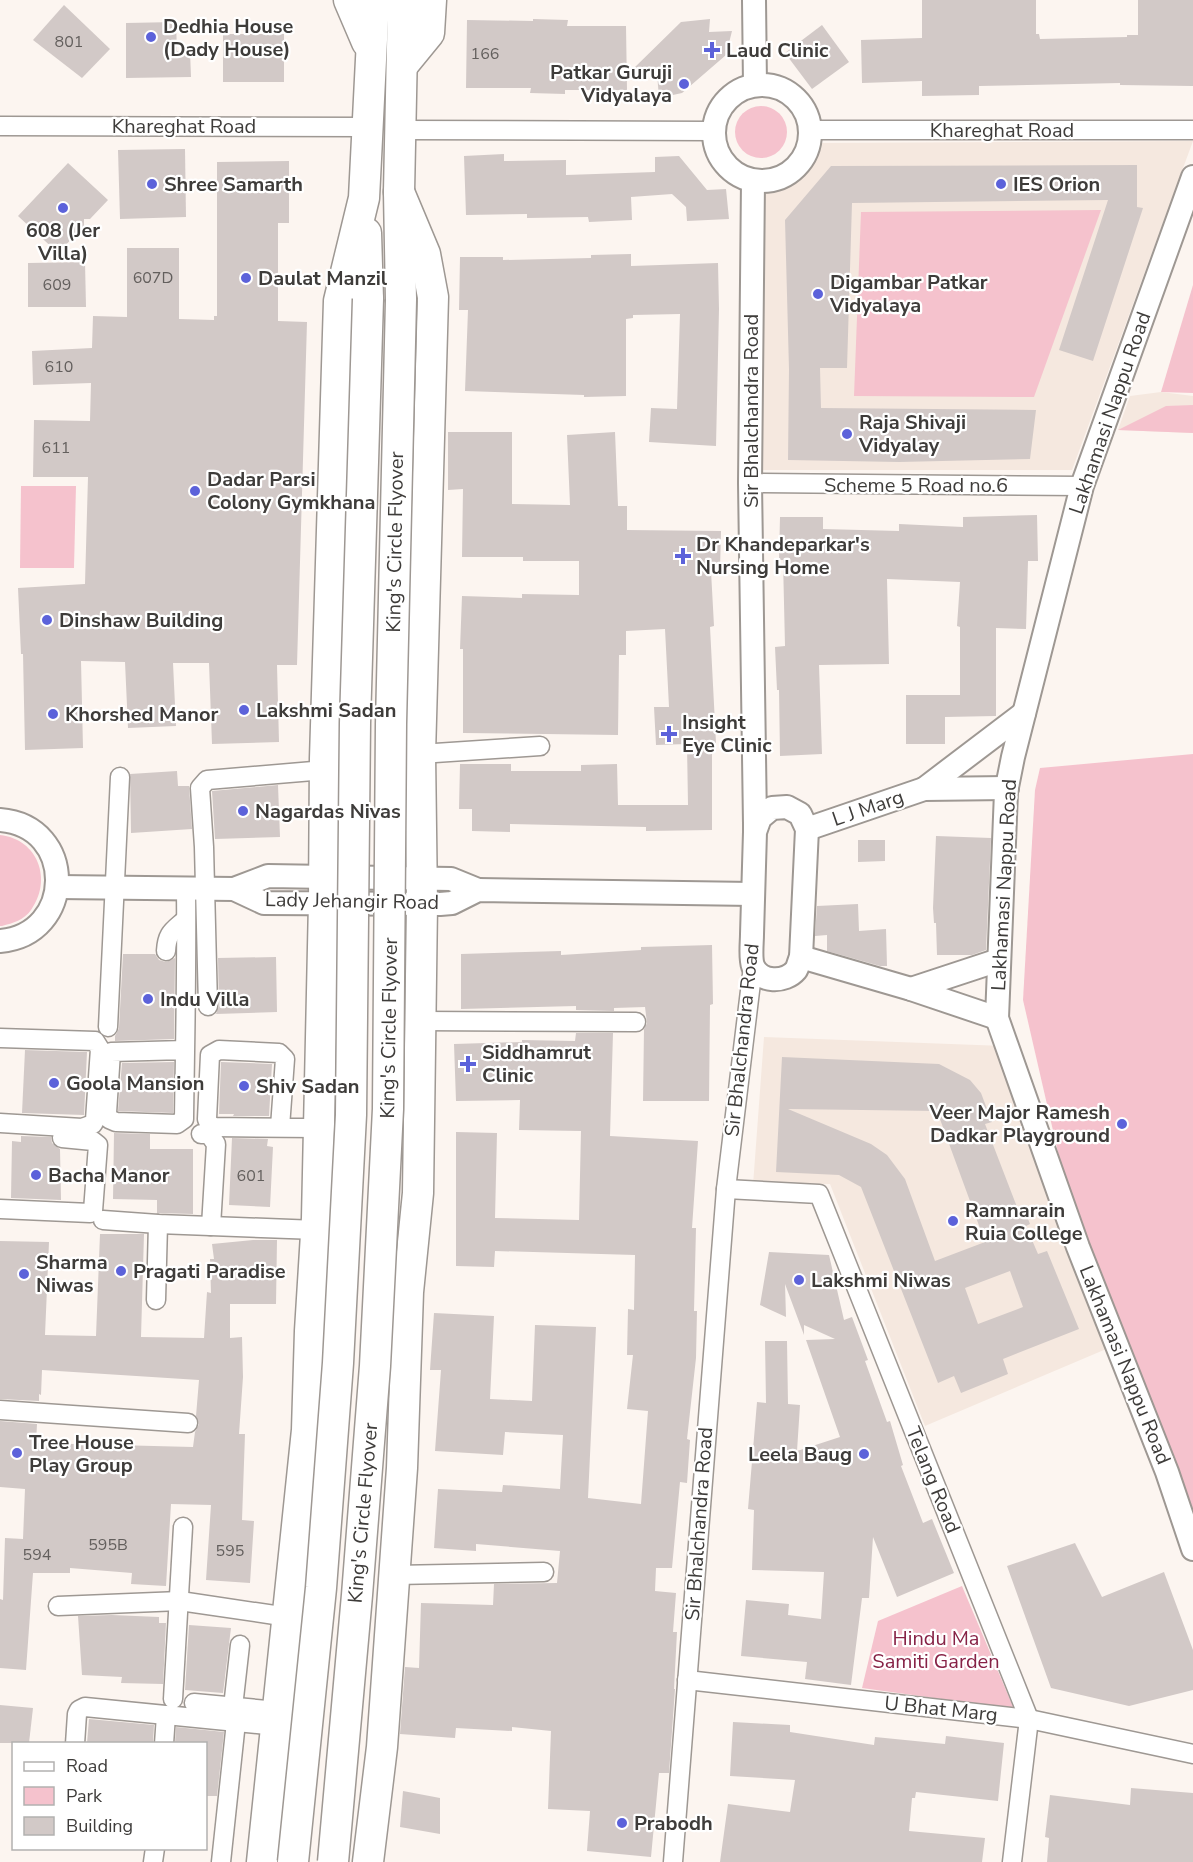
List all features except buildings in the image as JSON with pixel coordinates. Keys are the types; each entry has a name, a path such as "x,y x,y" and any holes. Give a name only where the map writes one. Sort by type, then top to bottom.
{"highway":[{"path":"350,0 371,51"},
{"path":"262,1862 307,1430 310,1331 317,1230 325,770 339,301 364,198 374,0"},
{"name":"King's Circle Flyover","path":"333,1862 375,1366 388,1109 391,724 401,300 399,192 404,0"},
{"path":"402,66 429,33 431,0"},
{"path":"368,1862 382,1747 402,1468 408,1292 418,1193 420,754 433,297 424,254 399,192"},
{"name":"King's Circle Flyover","path":"293,1862 322,1576 338,1363 351,1115 355,723 368,299 364,198"}],"street":[{"path":"754,0 755,85"},
{"path":"755,85 771,85 787,92 800,102 808,118 810,130 808,148 800,163 786,175 769,181 753,181 737,175 719,155 714,140 717,116 725,102 737,92 755,85"},
{"name":"Khareghat Road","path":"0,126 367,127"},
{"path":"400,130 714,131"},
{"name":"Khareghat Road","path":"810,130 1193,130"},
{"name":"Lakhamasi Nappu Road","path":"1193,177 1082,486 1024,713 1007,788 997,1018 1078,1247 1163,1461 1193,1549"},
{"name":"Sir Bhalchandra Road","path":"673,1862 726,1190 753,966 755,832 750,483 753,181"},
{"name":"Scheme 5 Road no.6","path":"750,483 1082,486"},
{"path":"924,789 1024,713"},
{"path":"420,754 540,746"},
{"path":"208,1006 196,889 200,788 207,780 325,770"},
{"path":"108,1027 120,777"},
{"name":"L J Marg","path":"755,832 760,818 772,808 787,807 801,814 807,829 924,789 1007,788"},
{"path":"0,820 25,826 36,834 51,851 59,880 56,897 40,924 22,936 0,941"},
{"path":"753,966 761,976 773,980 786,978 796,969 801,957 807,829"},
{"name":"Lady Jehangir Road","path":"58,887 234,889 264,903 324,890 421,891 452,903 478,890 753,894"},
{"path":"185,1050 111,1052 107,1113 109,1119 116,1122 180,1123 184,1119 185,1050 186,919 196,889"},
{"path":"166,951 166,938 169,933 186,919"},
{"path":"801,957 911,989 997,1018"},
{"path":"911,989 999,960"},
{"path":"420,1022 636,1022"},
{"path":"0,1038 95,1041 100,1049 93,1124 82,1128 0,1123"},
{"path":"280,1127 285,1059 283,1055 214,1051 210,1055 207,1119 209,1124 214,1127 319,1128"},
{"path":"0,1134 93,1141 98,1145 94,1208 90,1213 0,1209"},
{"path":"201,1134 209,1134 216,1144 211,1226"},
{"name":"Telang Road","path":"726,1190 819,1194 1029,1719 1012,1862"},
{"path":"103,1220 317,1230"},
{"path":"156,1300 158,1224"},
{"path":"0,1410 188,1424"},
{"path":"164,1742 170,1707 180,1601 183,1527"},
{"path":"394,1575 543,1572"},
{"path":"58,1606 180,1601 288,1617"},
{"path":"221,1862 240,1645"},
{"name":"U Bhat Marg","path":"687,1680 1029,1719 1193,1754"},
{"path":"194,1703 235,1714"},
{"path":"75,1742 76,1714 85,1707 170,1707 277,1718"}],"shaded area":[{"path":"1193,141 1072,470 762,470 765,192 791,186 804,173 815,156 818,143"},
{"path":"1161,392 1193,396 1193,433 1118,430 1130,396"},
{"name":"Ramnarain Ruia College","path":"764,1037 1004,1046 1111,1347 925,1426 830,1184 753,1185"}],"green space":[{"path":"761,106 771,108 779,114 785,122 787,132 785,142 779,150 771,156 761,158 751,156 743,150 737,142 735,132 737,122 743,114 751,108"},
{"path":"1101,210 1034,397 854,396 861,212"},
{"path":"1193,285 1193,393 1161,392"},
{"path":"1193,405 1193,433 1118,430 1166,406"},
{"path":"21,486 76,486 74,568 20,568"},
{"name":"Veer Major Ramesh Dadkar Playground","path":"1193,754 1193,1512 1169,1473 1080,1248 1023,1000 1035,790 1040,768"},
{"path":"0,835 24,844 38,863 41,874 38,898 31,910 22,919 2,926 0,926"},
{"name":"Hindu Ma Samiti Garden","path":"962,1586 1014,1709 862,1688 878,1621"}],"place":[{"name":"Dedhia House (Dady House)","path":"151,37"},
{"name":"Laud Clinic","path":"712,50"},
{"name":"Patkar Guruji Vidyalaya","path":"684,84"},
{"name":"Shree Samarth","path":"152,184"},
{"name":"IES Orion","path":"1001,184"},
{"name":"608 (Jer Villa)","path":"63,208"},
{"name":"Daulat Manzil","path":"246,278"},
{"name":"Digambar Patkar Vidyalaya","path":"818,294"},
{"name":"Raja Shivaji Vidyalay","path":"847,434"},
{"name":"Dadar Parsi Colony Gymkhana","path":"195,491"},
{"name":"Dr Khandeparkar's Nursing Home","path":"683,556"},
{"name":"Dinshaw Building","path":"47,620"},
{"name":"Lakshmi Sadan","path":"244,710"},
{"name":"Khorshed Manor","path":"53,714"},
{"name":"Insight Eye Clinic","path":"669,734"},
{"name":"Nagardas Nivas","path":"243,811"},
{"name":"Indu Villa","path":"148,999"},
{"name":"Siddhamrut Clinic","path":"468,1064"},
{"name":"Goola Mansion","path":"54,1083"},
{"name":"Shiv Sadan","path":"244,1086"},
{"name":"Veer Major Ramesh Dadkar Playground","path":"1122,1124"},
{"name":"Bacha Manor","path":"36,1175"},
{"name":"Ramnarain Ruia College","path":"953,1221"},
{"name":"Pragati Paradise","path":"121,1271"},
{"name":"Sharma Niwas","path":"24,1274"},
{"name":"Lakshmi Niwas","path":"799,1280"},
{"name":"Tree House Play Group","path":"17,1453"},
{"name":"Leela Baug","path":"864,1454"},
{"name":"Prabodh","path":"622,1823"}]}
